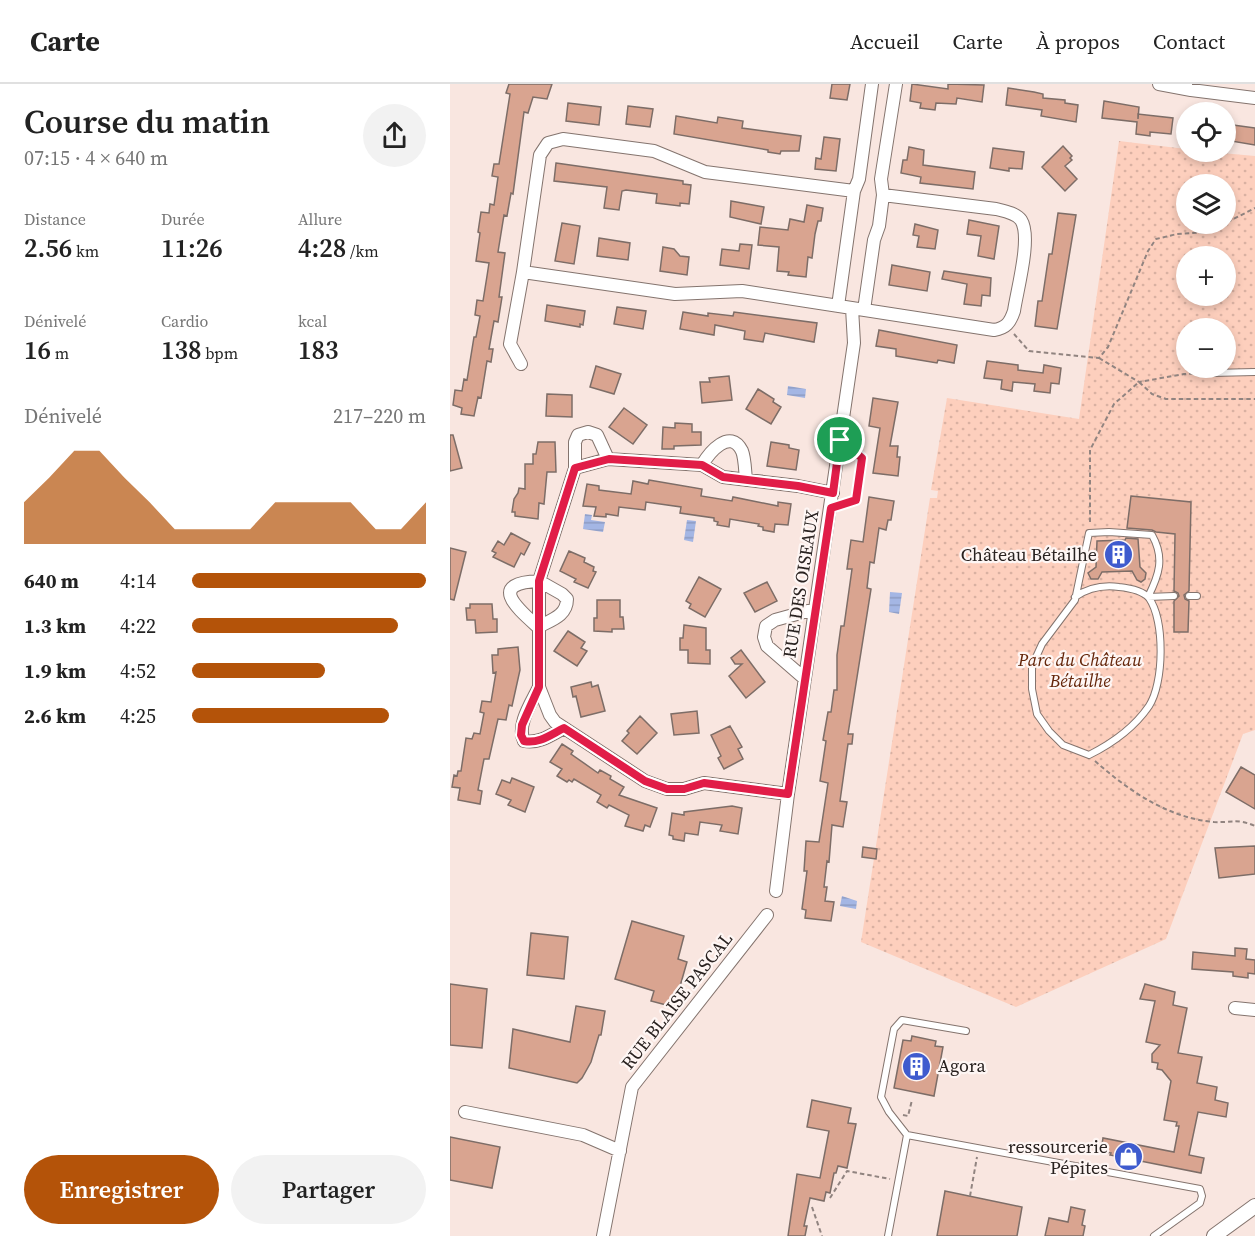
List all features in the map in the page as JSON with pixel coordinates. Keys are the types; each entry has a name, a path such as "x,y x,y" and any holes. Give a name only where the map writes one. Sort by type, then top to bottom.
{"street":[{"path":"838,306 872,84"},
{"name":"RUE DES OISEAUX","path":"776,891 858,309 883,195 881,179 896,84"},
{"path":"1159,84 1255,98"},
{"path":"868,110 891,113"},
{"path":"521,364 510,344 540,155 548,143 563,140 654,151 705,172 854,191"},
{"path":"522,272 675,294 742,291 994,330 1004,328 1014,311 1024,244 1025,230 1021,219 996,209 883,195"},
{"path":"609,459 597,435 588,432 578,435 575,442 575,468 539,581 539,687 550,715 564,728 645,781 667,789 684,789 704,783 788,794"},
{"path":"702,465 710,450 728,441 736,444 742,451 746,480"},
{"path":"575,468 609,459 702,465 723,477 798,486 833,493"},
{"path":"539,581 567,599 567,607 562,614 538,627 514,606 510,599 510,591 515,585 539,581"},
{"path":"805,679 767,645 764,637 766,626 775,620 815,609"},
{"path":"539,687 522,725 521,735 524,741 532,743 540,741 564,728"},
{"name":"RUE BLAISE PASCAL","path":"603,1236 632,1087 767,915"},
{"path":"1235,1008 1255,1010"},
{"path":"465,1112 583,1135 620,1151"},
{"path":"1214,1236 1255,1206"}],"lane":[{"path":"1236,372 1255,372"},
{"path":"831,508 856,500 862,458 840,440"},
{"path":"1089,533 1152,535 1159,547 1159,576 1148,597 1156,614 1161,651 1151,704 1134,725 1108,745 1089,755 1063,746 1037,714 1032,689 1032,666 1042,644 1075,597 1089,533"},
{"path":"1075,597 1083,592 1108,586 1134,589 1148,597 1174,596"},
{"path":"1189,596 1197,596"},
{"path":"966,1031 902,1020 894,1029 881,1097 889,1112 907,1135 1200,1189 1202,1196 1200,1203 1154,1236"},
{"path":"888,1236 907,1135"}],"path":[{"path":"1099,358 1108,346 1148,251 1156,239 1177,234 1208,232 1255,208"},
{"path":"1006,325 1029,351 1099,358 1139,382 1152,394 1166,399 1255,399"},
{"path":"1089,533 1090,450 1114,404 1139,382 1176,375"},
{"path":"1089,755 1113,777 1152,803 1177,815 1216,822 1243,820 1255,826"},
{"path":"889,1112 908,1116 912,1100"},
{"path":"970,1196 979,1149"},
{"path":"830,1198 847,1171 899,1180"},
{"path":"812,1207 822,1236"}],"green space":[{"name":"Parc du Château Bétailhe","path":"1119,141 1176,148 1176,162 1236,162 1236,154 1255,156 1255,730 1243,734 1166,939 1016,1007 861,942 930,498 937,498 938,491 931,490 947,398 1079,419"}],"water":[{"path":"788,386 806,389 805,398 787,395"},
{"path":"585,514 592,515 591,520 605,522 603,532 583,529"},
{"path":"687,520 696,521 693,542 684,540"},
{"path":"890,592 902,593 899,614 889,612"},
{"path":"842,896 857,901 856,909 840,906"}],"building":[{"path":"509,84 552,84 547,99 533,97 528,113 524,112 513,194 511,193 507,216 504,215 498,252 505,253 498,322 494,321 489,349 493,349 491,362 487,361 481,398 478,397 474,416 461,414 462,408 453,405 455,390 462,391 464,379 467,380 480,316 475,315 477,300 483,301 489,263 476,261 480,233 478,232 481,212 489,213 490,204 494,205 498,177 492,176 494,164 499,164 510,94 506,93"},
{"path":"832,84 850,84 847,100 830,98"},
{"path":"912,84 948,89 948,84 984,85 982,102 957,98 956,104 936,103 935,110 920,108 921,103 910,101"},
{"path":"1008,88 1043,94 1043,98 1065,100 1065,103 1078,105 1076,122 1041,116 1042,110 1006,105"},
{"path":"1104,101 1139,107 1138,114 1173,118 1171,134 1150,132 1150,136 1136,134 1137,122 1102,118"},
{"path":"568,103 601,107 599,125 566,121"},
{"path":"628,106 653,109 650,127 626,124"},
{"path":"676,116 717,123 718,117 743,121 742,128 801,136 799,151 781,151 780,154 674,134"},
{"path":"1236,125 1255,128 1255,145 1236,142"},
{"path":"824,137 840,139 836,171 815,169 816,158 821,159"},
{"path":"1063,146 1072,156 1070,158 1072,160 1065,166 1077,179 1065,191 1042,167"},
{"path":"909,147 924,150 923,165 975,172 973,189 920,183 921,177 901,173 903,160 907,160"},
{"path":"993,148 1024,152 1022,169 1009,168 1009,171 990,168"},
{"path":"556,163 683,181 683,184 691,185 689,204 680,203 680,206 656,203 657,194 626,190 622,191 619,210 604,208 607,187 554,181"},
{"path":"731,201 764,207 761,224 730,217"},
{"path":"807,205 823,208 821,221 818,221 815,234 812,258 808,257 806,277 788,275 789,272 777,271 779,247 758,245 760,227 788,230 790,219 804,222"},
{"path":"1058,213 1076,215 1057,329 1035,326 1038,301 1042,301 1049,254 1052,254"},
{"path":"969,220 999,226 994,259 978,256 981,236 967,234"},
{"path":"562,223 580,226 574,264 555,261"},
{"path":"915,224 938,230 935,249 917,247 919,236 913,235"},
{"path":"599,238 630,243 628,260 597,256"},
{"path":"740,244 752,245 749,269 720,265 722,249 739,251"},
{"path":"663,247 674,249 680,256 689,257 687,275 660,271"},
{"path":"892,265 930,272 927,291 889,285"},
{"path":"944,271 991,278 990,296 982,295 981,306 964,304 967,284 942,279"},
{"path":"547,305 585,311 583,325 580,324 580,327 545,321"},
{"path":"617,307 646,311 643,329 614,324"},
{"path":"683,312 708,316 708,313 733,316 734,312 817,323 814,342 765,333 763,342 744,339 745,331 715,325 714,335 680,329"},
{"path":"879,330 957,345 954,363 938,360 937,363 896,356 896,349 876,346"},
{"path":"987,361 1018,365 1018,370 1043,373 1044,365 1061,368 1059,384 1051,383 1050,393 1034,391 1035,384 1013,382 1012,391 1001,389 1002,380 984,378"},
{"path":"596,366 621,374 614,394 590,387"},
{"path":"729,376 732,400 702,403 700,382 710,382 709,378"},
{"path":"758,389 774,399 773,402 781,407 771,424 746,409"},
{"path":"547,394 572,395 572,417 546,416"},
{"path":"873,398 898,402 890,446 898,446 897,457 900,457 898,476 873,473 880,428 869,426"},
{"path":"624,408 647,425 633,444 609,427"},
{"path":"675,423 692,424 692,432 701,432 701,445 662,449 663,427 675,428"},
{"path":"450,435 453,435 462,468 450,471"},
{"path":"538,442 555,442 556,472 547,472 544,504 539,503 538,519 515,516 515,512 512,512 514,499 519,488 525,489 525,464 533,464 533,454 536,454"},
{"path":"771,442 789,445 789,448 799,450 796,470 767,466"},
{"path":"649,480 702,489 701,496 732,501 733,497 778,506 778,502 791,504 788,525 775,524 774,532 763,530 763,527 758,526 759,524 730,519 729,527 717,525 718,522 714,521 714,518 680,513 681,507 646,502 645,510 619,507 618,516 606,514 606,517 594,516 596,507 583,506 587,484 599,486 599,490 631,494 633,481 648,484"},
{"path":"1131,496 1191,502 1189,591 1184,595 1189,601 1188,632 1174,632 1174,601 1179,596 1174,591 1175,534 1127,528"},
{"path":"869,497 894,501 891,520 888,520 886,530 879,528 874,563 870,562 867,588 871,589 848,734 853,734 852,744 848,744 840,801 847,802 843,827 832,825 824,887 827,887 825,901 834,902 831,921 805,918 806,910 802,909 807,871 804,871 806,841 819,842 828,783 820,781 826,741 823,740 834,690 837,690 837,655 841,626 844,626 852,569 847,569 851,540 863,542"},
{"path":"511,533 530,543 524,555 521,553 514,567 493,557 496,553 492,551 498,541 504,545"},
{"name":"Château Bétailhe","path":"1126,538 1138,539 1140,567 1146,573 1145,579 1141,582 1137,580 1132,571 1102,572 1098,579 1091,579 1088,573 1096,567 1097,541 1125,540"},
{"path":"450,548 466,552 454,600 450,599"},
{"path":"569,551 585,558 584,562 594,567 593,571 596,572 588,588 574,582 576,579 560,571"},
{"path":"699,577 721,589 705,617 689,608 691,604 686,601"},
{"path":"767,582 777,601 755,612 744,593"},
{"path":"597,600 620,600 620,617 623,617 624,629 612,629 612,632 594,631"},
{"path":"470,604 492,604 493,619 497,619 497,632 476,633 475,620 467,620 466,608 470,608"},
{"path":"684,625 706,628 706,650 710,650 710,664 688,663 688,650 680,650 680,638 683,638"},
{"path":"568,631 585,642 581,648 587,651 577,666 554,651"},
{"path":"518,647 520,670 512,706 509,705 506,720 498,719 489,759 484,759 478,790 482,791 480,804 458,800 460,788 452,787 454,775 457,776 458,771 461,771 466,738 472,739 474,733 480,734 484,713 480,712 482,701 491,702 496,672 493,673 492,655 498,655 498,649"},
{"path":"741,650 765,682 746,698 729,676 742,664 735,664 731,658"},
{"path":"591,682 592,687 598,685 605,711 581,717 576,696 573,697 571,687"},
{"path":"697,711 699,733 674,735 671,714"},
{"path":"640,716 657,733 637,754 622,741"},
{"path":"730,726 742,747 738,749 743,759 724,769 718,758 721,756 711,735"},
{"path":"562,744 573,751 571,754 598,773 600,770 624,787 619,795 657,808 650,827 645,825 643,831 625,826 629,815 597,802 601,795 574,779 572,782 569,780 567,782 557,776 562,769 550,762"},
{"path":"1241,767 1255,775 1255,809 1226,792"},
{"path":"512,778 534,787 525,812 508,805 511,800 496,794 502,780 510,783"},
{"path":"732,806 742,808 738,834 720,831 722,825 700,822 698,835 685,833 684,841 673,839 673,836 669,835 672,813 684,815 684,812"},
{"path":"1255,846 1255,874 1219,878 1215,848"},
{"path":"863,847 877,849 876,859 862,857"},
{"path":"632,921 684,936 678,959 687,962 674,1007 651,1001 654,991 615,979"},
{"path":"531,933 568,937 564,979 527,975"},
{"path":"1235,948 1247,949 1246,959 1255,960 1255,974 1248,973 1248,978 1233,976 1233,972 1192,969 1193,952 1235,956"},
{"path":"450,984 487,989 482,1048 450,1045"},
{"path":"1145,984 1175,992 1173,1005 1187,1008 1178,1053 1202,1057 1197,1083 1217,1087 1215,1100 1228,1103 1226,1117 1198,1112 1189,1155 1204,1158 1201,1173 1110,1155 1111,1153 1101,1151 1103,1138 1174,1152 1179,1126 1176,1126 1177,1122 1164,1120 1171,1081 1162,1070 1157,1069 1158,1063 1152,1062 1152,1054 1160,1045 1146,1042 1155,1001 1140,999"},
{"path":"576,1006 605,1011 601,1035 599,1035 591,1062 577,1083 509,1068 513,1029 570,1042"},
{"name":"Agora","path":"912,1036 936,1041 935,1046 943,1047 934,1096 894,1088 903,1040 911,1041"},
{"path":"812,1100 851,1108 848,1123 856,1124 847,1168 838,1166 834,1173 830,1193 826,1192 824,1201 810,1198 804,1226 807,1226 805,1236 788,1236 797,1174 820,1178 829,1131 807,1127"},
{"path":"450,1137 500,1147 492,1188 450,1180"},
{"path":"945,1191 1022,1207 1017,1236 937,1236"},
{"path":"1071,1207 1085,1210 1082,1225 1085,1226 1083,1236 1045,1236 1049,1218 1068,1222"}],"place":[{"name":"Château Bétailhe","path":"1118,555"},
{"name":"Agora","path":"917,1066"},
{"name":"ressourcerie Pépites","path":"1129,1157"}],"route":[{"path":"840,440 862,458 856,500 831,508 788,794 704,783 684,789 667,789 645,781 564,728 540,741 532,743 524,741 521,735 522,725 539,687 539,581 575,468 609,459 702,465 723,477 798,486 833,493 840,440"}]}
